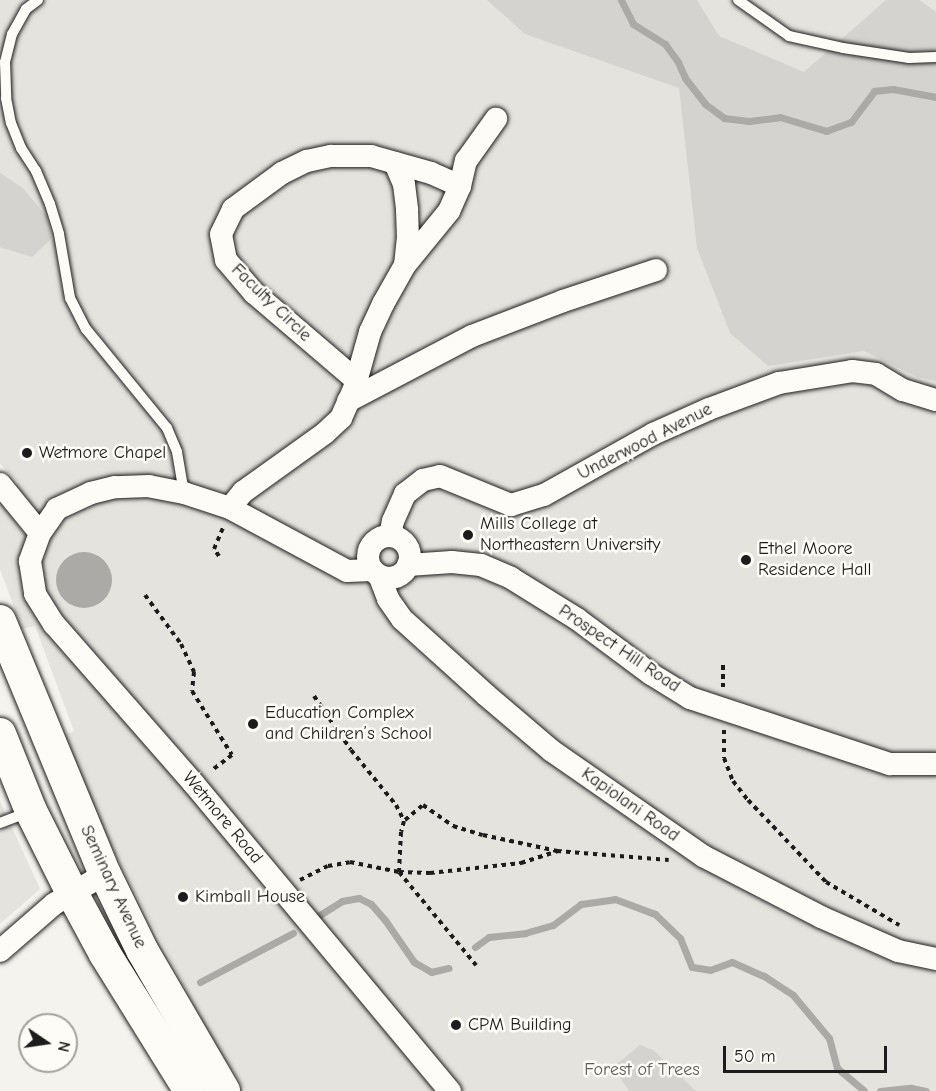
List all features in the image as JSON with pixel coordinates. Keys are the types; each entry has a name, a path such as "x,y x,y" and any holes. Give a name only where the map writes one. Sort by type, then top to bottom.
{"street":[{"path":"228,515 243,492 325,433 341,418 357,380 370,332 405,265 449,212 460,186 466,161 496,119"},
{"name":"Faculty Circle","path":"357,380 289,324 240,279 226,260 221,234 233,209 282,173 307,161 348,154 371,156 431,173 460,186"},
{"path":"395,163 404,184 407,210 408,237 405,265"},
{"path":"348,401 472,336 563,301 656,270"},
{"name":"Underwood Avenue","path":"390,536 393,521 405,494 423,480 440,476 511,505 544,495 653,434 779,382 852,371 876,374 903,390 936,400"},
{"path":"0,484 40,532 57,509 91,493 115,487 149,486 184,493 347,571 395,576 408,565 407,545 396,537 390,536 383,537 372,545 368,558 376,573"},
{"name":"Wetmore Road","path":"40,532 30,561 35,594 54,624 194,784 450,1091"},
{"name":"Prospect Hill Road","path":"408,565 452,562 481,565 511,579 577,619 690,698 890,764 936,764"},
{"name":"Kapiolani Road","path":"376,573 388,599 402,619 486,695 552,751 703,856 768,891 887,946 936,959"},
{"name":"Seminary Avenue","path":"0,621 11,669 105,874 147,960 224,1091"},
{"name":"Seminary Avenue","path":"0,735 32,811 72,893 105,954 190,1091"},
{"path":"0,951 46,910 105,874"}],"lane":[{"path":"38,0 26,9 12,34 5,62 6,98 11,123 21,148 36,171 50,204 59,234 70,298 86,329 167,428 177,452 184,493"},
{"path":"738,0 789,36 843,48 909,58 936,57"},
{"path":"0,823 32,811"}],"path":[{"path":"219,556 214,549 228,515"},
{"path":"144,595 182,644 194,672 192,691 232,755 194,784"},
{"path":"723,665 724,684"},
{"path":"314,696 351,750 396,805 404,821"},
{"path":"724,728 724,758 733,781 748,800 826,882 903,928"},
{"path":"476,965 399,872 400,832 404,821 423,805 453,826 557,851 680,861"},
{"path":"282,891 328,866 350,862 399,872 430,873 521,863 557,851"}],"shaded area":[{"name":"Mills College at Northeastern University","path":"0,0 936,0 936,1091 246,1091 212,1039 113,850 64,735 74,731 35,626 22,629 0,569 0,500 18,482 0,464"},
{"path":"84,552 95,554 104,560 110,569 112,580 110,591 104,600 95,606 84,608 73,606 64,600 58,591 56,580 58,569 64,560 73,554"},
{"path":"0,801 40,889 0,924"}],"green space":[{"path":"487,0 697,0 719,36 804,72 886,0 919,0 936,12 936,381 917,377 864,351 768,366 730,333 697,248 679,88 525,34"},
{"path":"0,173 23,188 47,217 51,239 32,257 0,247"},
{"name":"Forest of Trees","path":"640,1045 653,1050 696,1091 629,1091 613,1067"}],"waterway":[{"path":"621,0 633,24 665,44 678,62 685,78 705,104 724,118 749,121 780,117 826,131 851,122 874,91 893,89 936,97"},
{"path":"318,916 342,901 359,898 371,904 385,920 414,962 431,972 449,968"},
{"path":"475,947 489,937 525,933 553,925 581,904 615,899 655,914 680,938 692,967 710,970 732,962 764,976 793,995 829,1038 837,1068 864,1091"},
{"path":"200,982 293,933"},
{"path":"880,1091 911,1088 926,1091"}],"place":[{"name":"Wetmore Chapel","path":"27,453"},
{"name":"Mills College at Northeastern University","path":"468,535"},
{"name":"Ethel Moore Residence Hall","path":"746,560"},
{"name":"Education Complex and Children’s School","path":"253,724"},
{"name":"Kimball House","path":"183,897"},
{"name":"CPM Building","path":"456,1025"}]}
